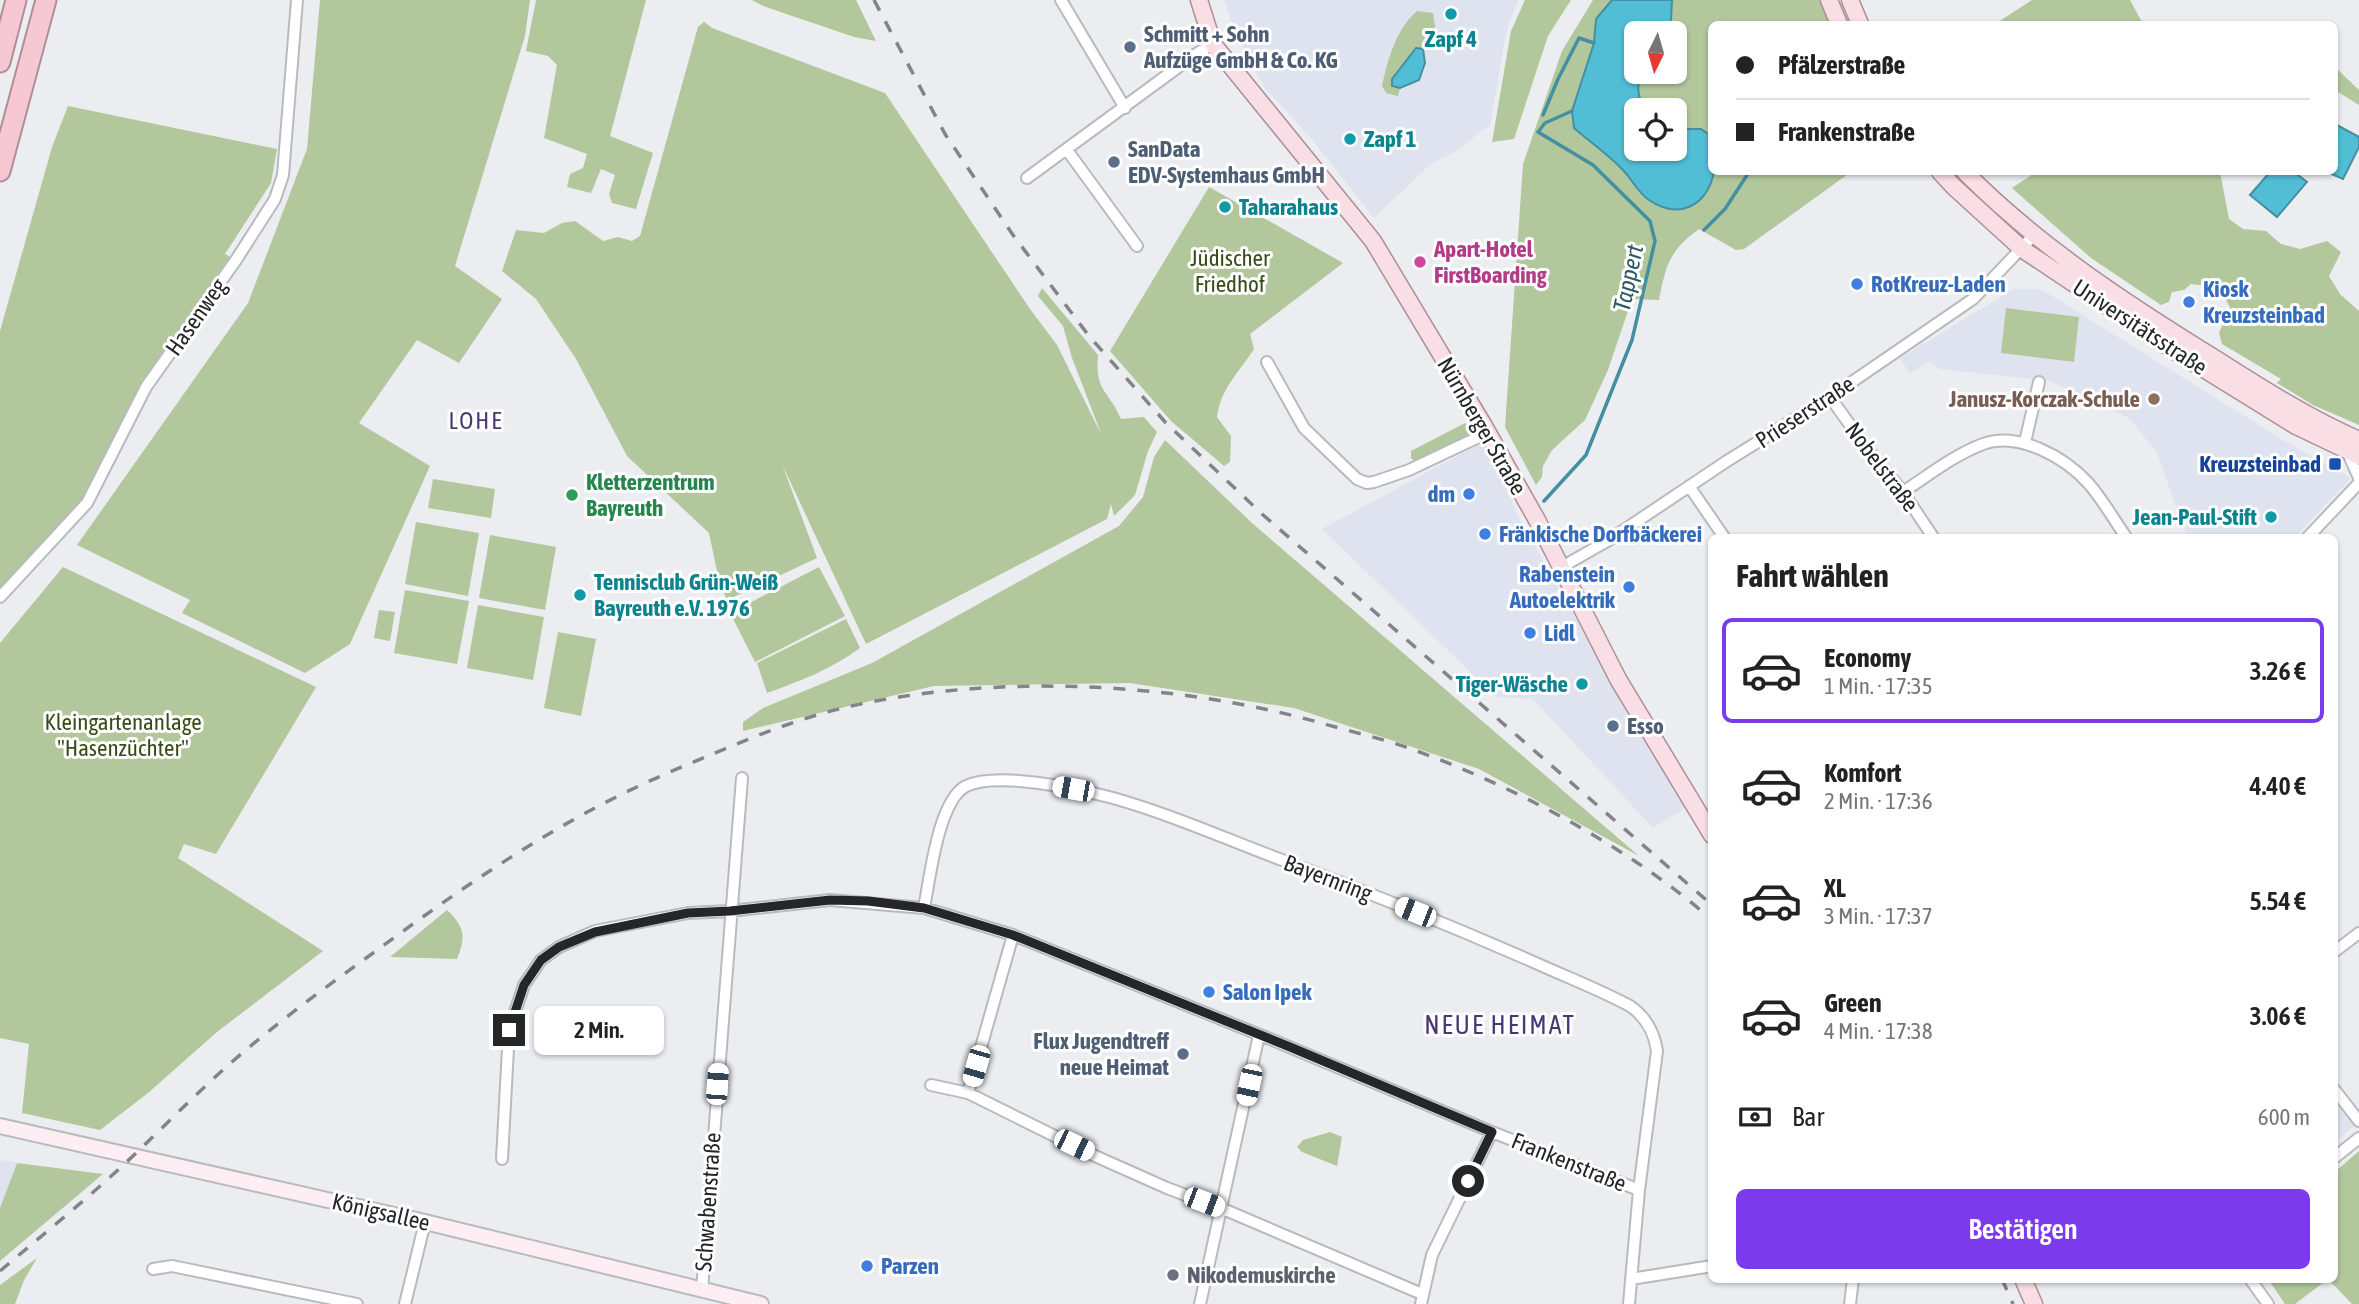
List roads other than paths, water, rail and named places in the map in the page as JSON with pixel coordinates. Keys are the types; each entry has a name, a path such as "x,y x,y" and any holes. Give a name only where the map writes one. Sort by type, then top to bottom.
{"highway":[{"path":"0,62 16,0"},
{"path":"0,171 46,0"}],"main road":[{"name":"Nürnberger Straße","path":"1199,0 1213,44 1373,241 1536,520 1618,679 1708,828"},
{"path":"1829,0 1838,21"},
{"path":"1850,0 1859,21"},
{"name":"Universitätsstraße","path":"1943,175 2022,249 2178,353 2296,426 2355,449"},
{"name":"Universitätsstraße","path":"1968,175 2034,236 2180,337 2302,412 2355,449"},
{"name":"Königsallee","path":"0,1126 425,1222 761,1304"},
{"path":"2025,1283 2034,1304"}],"street":[{"name":"Hasenweg","path":"0,597 87,503 146,387 236,260 275,199 283,175 298,0"},
{"path":"1061,0 1125,108"},
{"path":"1027,178 1213,44"},
{"path":"1067,150 1137,246"},
{"name":"Prieserstraße","path":"1560,568 1609,540 1830,397 1973,299 2034,236"},
{"path":"1267,362 1304,428 1357,479 1367,482 1409,470 1487,433"},
{"path":"2025,442 2039,382"},
{"name":"Nobelstraße","path":"1830,397 1865,446 1903,492 1931,534"},
{"path":"1903,492 1984,444 2003,439 2025,442 2057,458 2088,482 2124,534"},
{"path":"2355,449 2359,478"},
{"path":"2311,534 2359,483"},
{"path":"1689,486 1722,534"},
{"name":"Schwabenstraße","path":"702,1290 742,778"},
{"name":"Bayernring","path":"924,908 943,816 958,792 982,782 1038,783 1140,806 1458,929 1617,999 1641,1013 1655,1038 1657,1051 1639,1190 1629,1304"},
{"name":"Frankenstraße","path":"502,1158 509,1030 524,985 541,960 559,947 595,932 688,913 830,900 924,908 1013,935 1639,1190"},
{"path":"2338,949 2359,933"},
{"path":"968,1093 1013,935"},
{"path":"1200,1304 1223,1209 1259,1035"},
{"path":"931,1084 968,1093 1095,1156 1397,1285 1421,1299 1432,1255 1492,1132"},
{"path":"2338,1094 2359,1121"},
{"path":"2338,1155 2359,1138"},
{"path":"405,1304 425,1222"},
{"path":"153,1269 172,1266 357,1304"},
{"path":"1631,1279 1708,1267"},
{"path":"1850,1304 1853,1283"},
{"path":"2253,1283 2268,1304"}],"water":[{"path":"1612,0 1672,0 1671,21 1624,21 1624,84 1639,84 1640,98 1624,98 1624,161 1687,161 1687,129 1701,129 1708,134 1708,175 1713,175 1699,201 1681,209 1671,209 1649,200 1620,167 1574,128 1572,111 1594,43 1596,19"},
{"path":"1416,48 1423,49 1425,63 1419,80 1400,88 1392,86 1392,79"},
{"path":"2338,126 2359,137 2359,147 2343,179 2334,175 2338,175"},
{"path":"2267,175 2298,175 2307,182 2277,217 2250,195"}],"waterway":[{"name":"Tappert","path":"1543,115 1579,38 1594,43"},
{"name":"Tappert","path":"1544,501 1586,455 1632,340 1655,241 1650,221 1593,165 1538,132 1545,123 1572,111"},
{"path":"1704,230 1725,209 1747,175"}],"railway":[{"path":"874,0 945,134 1013,235 1089,336 1166,423 1262,514 1708,902"},
{"path":"0,1271 105,1182 250,1046 342,975 484,875 565,824 650,781 776,729 847,707 904,696 1024,686 1146,691 1207,698 1265,709 1396,744 1486,779 1606,842 1708,917"},
{"path":"2004,1283 2013,1304"}],"place":[{"name":"Zapf 4","path":"1451,14"},
{"name":"Schmitt + Sohn Aufzüge GmbH & Co. KG","path":"1130,47"},
{"name":"Zapf 1","path":"1350,139"},
{"name":"SanData EDV-Systemhaus GmbH","path":"1114,162"},
{"name":"Taharahaus","path":"1225,207"},
{"name":"Apart-Hotel FirstBoarding","path":"1420,262"},
{"name":"RotKreuz-Laden","path":"1857,284"},
{"name":"Kiosk Kreuzsteinbad","path":"2189,302"},
{"name":"Janusz-Korczak-Schule","path":"2154,399"},
{"name":"Kreuzsteinbad","path":"2335,464"},
{"name":"dm","path":"1469,494"},
{"name":"Kletterzentrum Bayreuth","path":"572,495"},
{"name":"Jean-Paul-Stift","path":"2271,517"},
{"name":"Fränkische Dorfbäckerei","path":"1485,534"},
{"name":"Rabenstein Autoelektrik","path":"1629,587"},
{"name":"Tennisclub Grün-Weiß Bayreuth e.V. 1976","path":"580,595"},
{"name":"Lidl","path":"1530,633"},
{"name":"Tiger-Wäsche","path":"1582,684"},
{"name":"Esso","path":"1613,726"},
{"name":"Salon Ipek","path":"1209,992"},
{"name":"Flux Jugendtreff neue Heimat","path":"1183,1054"},
{"name":"Parzen","path":"867,1266"},
{"name":"Nikodemuskirche","path":"1173,1275"}],"district":[{"name":"LOHE","path":"476,420"},
{"name":"NEUE HEIMAT","path":"1500,1025"}],"park label":[{"name":"Jüdischer Friedhof","path":"1230,271"},
{"name":"Kleingartenanlage \"Hasenzüchter\"","path":"123,735"}]}
